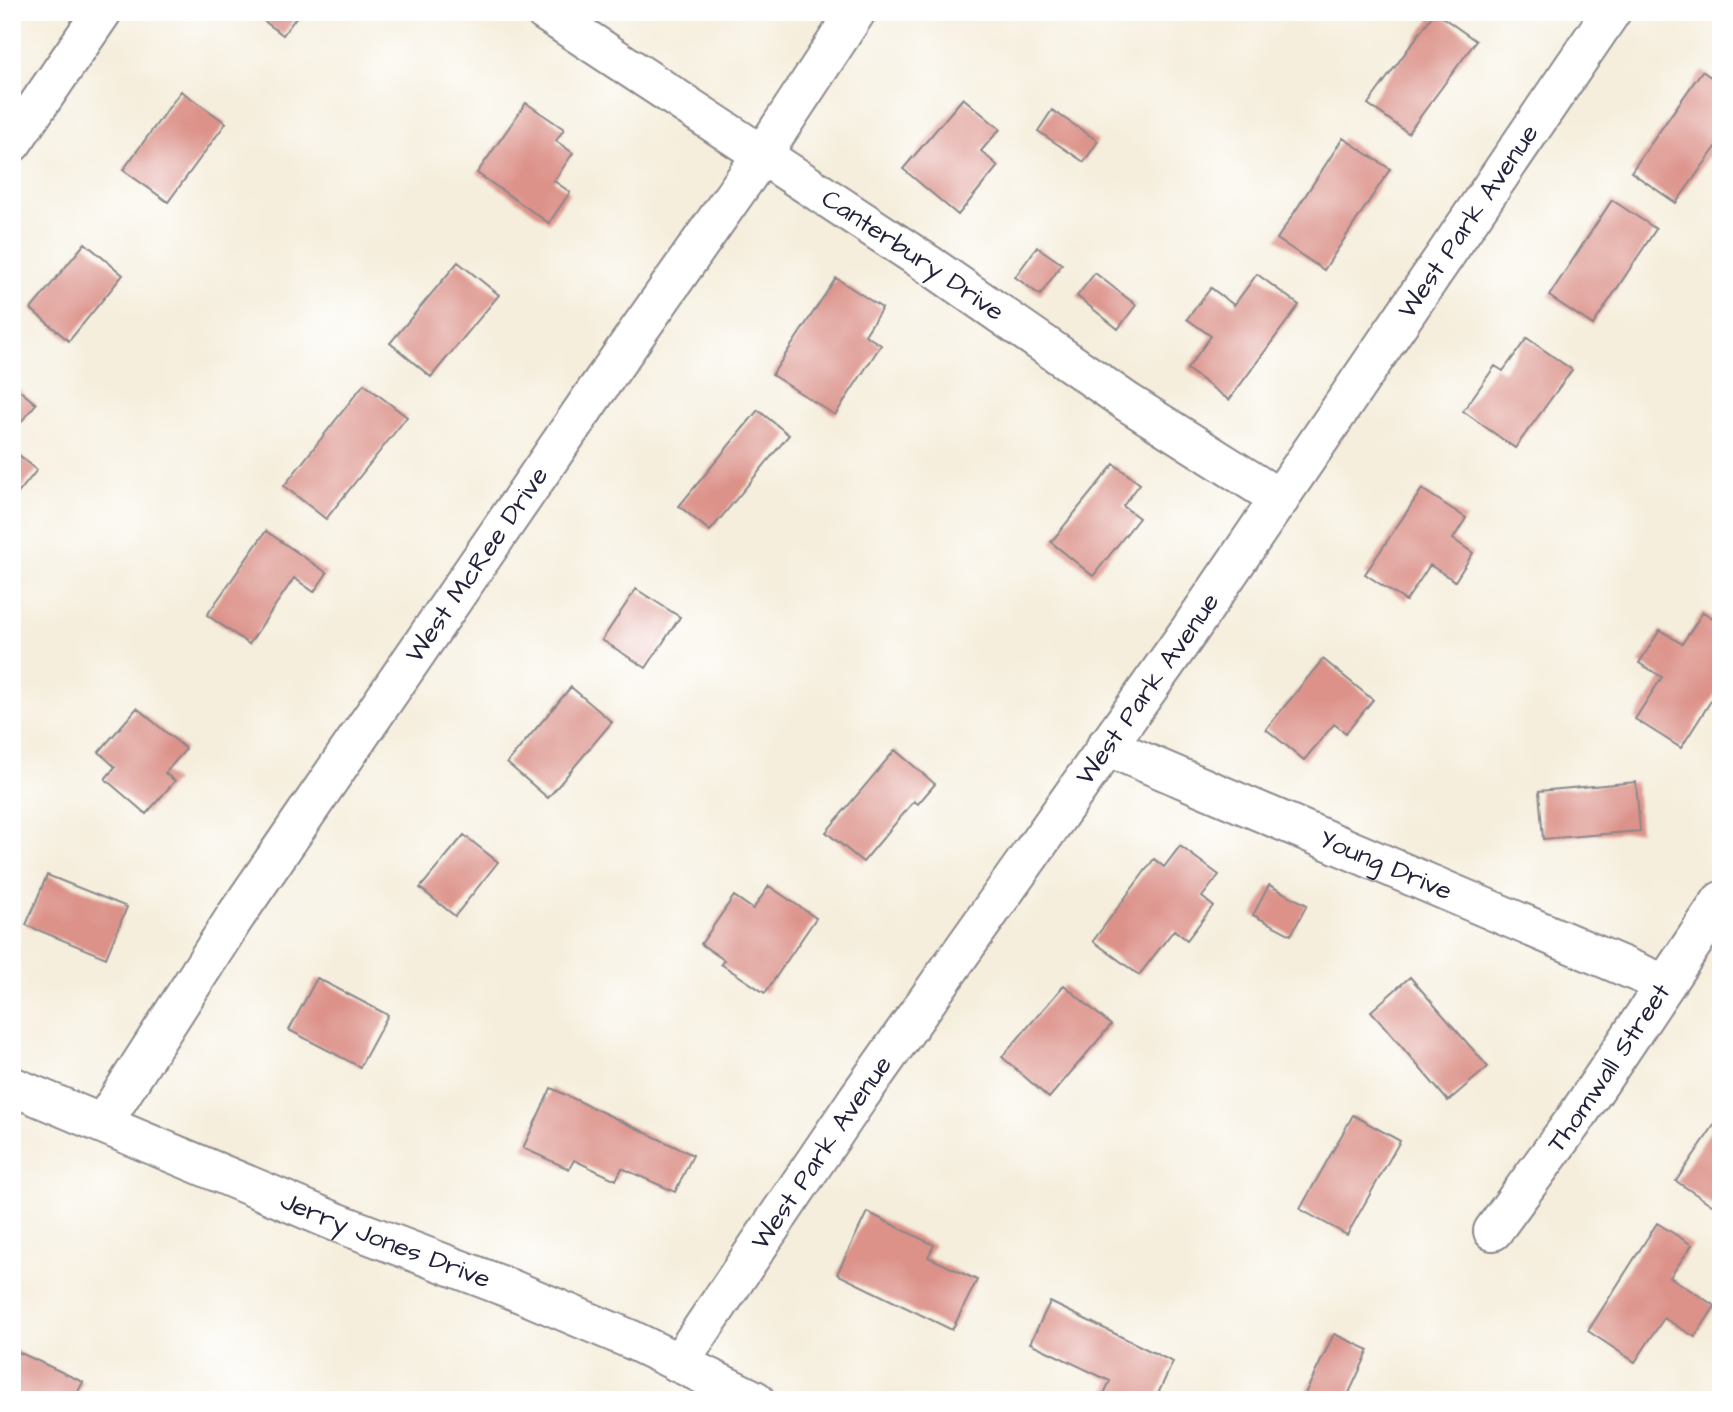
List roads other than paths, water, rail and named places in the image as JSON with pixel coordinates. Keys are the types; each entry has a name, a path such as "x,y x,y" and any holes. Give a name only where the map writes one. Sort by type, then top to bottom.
{"street":[{"path":"12,143 102,12"},
{"name":"Canterbury Drive","path":"545,12 928,264 1127,402 1279,499"},
{"name":"West McRee Drive","path":"103,1123 243,906 594,394 762,155 856,12"},
{"name":"West Park Avenue","path":"680,1363 858,1098 1279,499 1611,12"},
{"name":"Young Drive","path":"1106,746 1665,984"},
{"name":"Thomwall Street","path":"1493,1231 1573,1122 1721,901"},
{"name":"Jerry Jones Drive","path":"12,1086 336,1222 583,1320 755,1400"}]}
